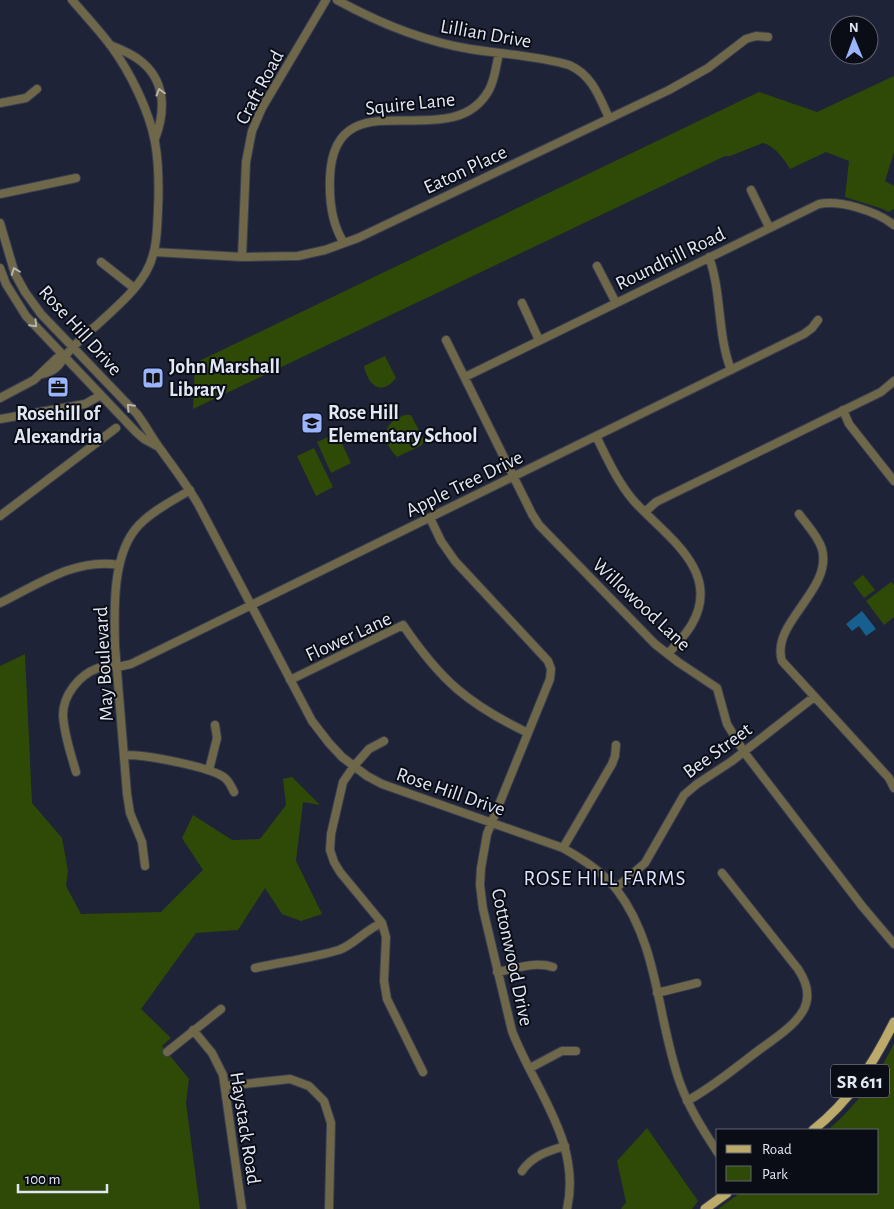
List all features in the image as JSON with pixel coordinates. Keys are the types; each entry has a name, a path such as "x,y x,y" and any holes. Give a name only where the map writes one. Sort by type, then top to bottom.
{"main road":[{"name":"SR 611","path":"814,1129 829,1117 856,1088 872,1064 894,1022"},
{"path":"705,1209 726,1194"}],"street":[{"path":"0,398 23,387 42,374 57,358 69,352 134,288 146,272 154,252 159,190 155,139 139,94 131,78 110,45 72,0"},
{"name":"Craft Road","path":"242,257 246,162 252,131 262,108 326,0"},
{"name":"Lillian Drive","path":"337,0 382,23 449,45 563,63 579,70 592,82 609,118"},
{"name":"Eaton Place","path":"154,252 242,257 298,256 325,250 344,243 694,77 746,39 756,36 768,37"},
{"path":"110,45 140,60 149,69 157,82 163,104 155,139"},
{"name":"Squire Lane","path":"344,243 334,220 330,198 331,158 340,138 351,128 364,123 446,119 466,113 480,103 489,90 499,53"},
{"path":"0,103 26,98 37,89"},
{"path":"0,194 76,178"},
{"path":"751,190 769,227"},
{"name":"Roundhill Road","path":"465,377 814,206 832,203 843,204 873,214 894,226"},
{"name":"Rose Hill Drive","path":"0,223 15,274 25,292 101,395 136,432 144,439 158,446"},
{"path":"709,257 714,273 726,356 731,370"},
{"path":"101,262 134,288"},
{"path":"597,266 616,303"},
{"name":"Rose Hill Drive","path":"0,268 6,284 26,316 137,414 150,430 158,446 190,490 305,709 318,730 337,753 371,778 392,788 563,848 588,864 616,888 640,930 676,1071 687,1101 716,1150"},
{"path":"522,302 539,340"},
{"name":"Apple Tree Drive","path":"76,772 64,729 63,713 72,687 83,677 98,668 132,664 804,334 818,320"},
{"name":"Willowood Lane","path":"446,340 532,514 547,535 655,644 718,688 727,724 744,752 856,898 894,944"},
{"path":"645,512 656,502 881,392 894,381"},
{"path":"0,419 85,404 101,395"},
{"path":"843,410 849,424 894,482"},
{"path":"0,516 116,428"},
{"path":"596,436 621,483 632,499 688,557 696,570 699,585 699,602 694,618 689,629 668,654"},
{"name":"May Boulevard","path":"145,866 142,842 128,804 115,623 119,565 125,545 138,526 151,515 190,490"},
{"path":"799,514 822,549 823,567 818,581 783,638 780,648 781,655 786,666 889,778 894,788"},
{"name":"Cottonwood Drive","path":"430,518 441,541 455,561 555,668 492,823 483,853 480,885 483,909 512,1030 553,1112 565,1146 570,1188 567,1209"},
{"path":"0,603 73,568 98,563 119,565"},
{"name":"Flower Lane","path":"290,680 403,625 423,654 456,689 487,712 528,733"},
{"name":"Bee Street","path":"616,888 645,863 684,795 690,789 744,752 814,697"},
{"path":"209,770 217,738 215,725"},
{"path":"384,741 369,750 354,766 343,782 330,834 330,850 340,872 382,923 386,937 384,982 387,999 423,1072"},
{"path":"563,848 612,764 616,745"},
{"path":"124,755 139,755 209,770 227,780 234,792"},
{"path":"687,1101 705,1091 788,1027 801,1014 806,1003 807,990 804,978 722,872"},
{"path":"255,968 340,949 382,923"},
{"path":"497,972 535,964 554,967"},
{"path":"657,992 697,983"},
{"path":"167,1052 220,1009"},
{"name":"Haystack Road","path":"193,1030 218,1062 223,1075 242,1209"},
{"path":"530,1068 562,1051 576,1050"},
{"path":"225,1086 290,1079 310,1086 324,1101 331,1124 329,1209"},
{"path":"522,1172 534,1158 550,1150 565,1146"}],"green space":[{"path":"894,76 894,152 885,181 894,186 894,209 888,212 845,197 849,161 826,152 790,169 775,150 763,143 730,156 725,156 193,409 195,363 759,92 817,112"},
{"path":"385,356 396,378 390,384 380,388 369,379 364,366"},
{"path":"405,415 411,415 424,440 422,445 397,457 388,444 386,433 391,423"},
{"path":"337,433 351,463 331,473 317,442"},
{"path":"314,448 333,487 316,496 297,456"},
{"path":"863,575 875,590 864,598 853,583"},
{"path":"891,582 894,585 894,617 884,625 866,601"},
{"path":"25,654 32,803 62,838 68,871 66,886 81,914 161,912 203,870 182,838 193,815 232,840 260,839 286,805 283,779 292,777 320,805 303,802 296,861 322,914 301,921 282,914 265,888 238,930 196,933 141,1009 171,1038 162,1046 189,1079 186,1103 200,1209 0,1209 0,666"},
{"path":"894,1043 894,1209 718,1209 739,1194 879,1194 879,1129 829,1129 866,1090"},
{"path":"647,1128 698,1201 692,1209 621,1209 626,1202 617,1161"}],"water":[{"path":"862,611 876,629 866,636 859,626 852,631 846,624"}],"place":[{"name":"John Marshall Library","path":"153,378"},
{"name":"Rosehill of Alexandria","path":"58,387"},
{"name":"Rose Hill Elementary School","path":"312,423"}],"district":[{"name":"ROSE HILL FARMS","path":"605,878"}]}
